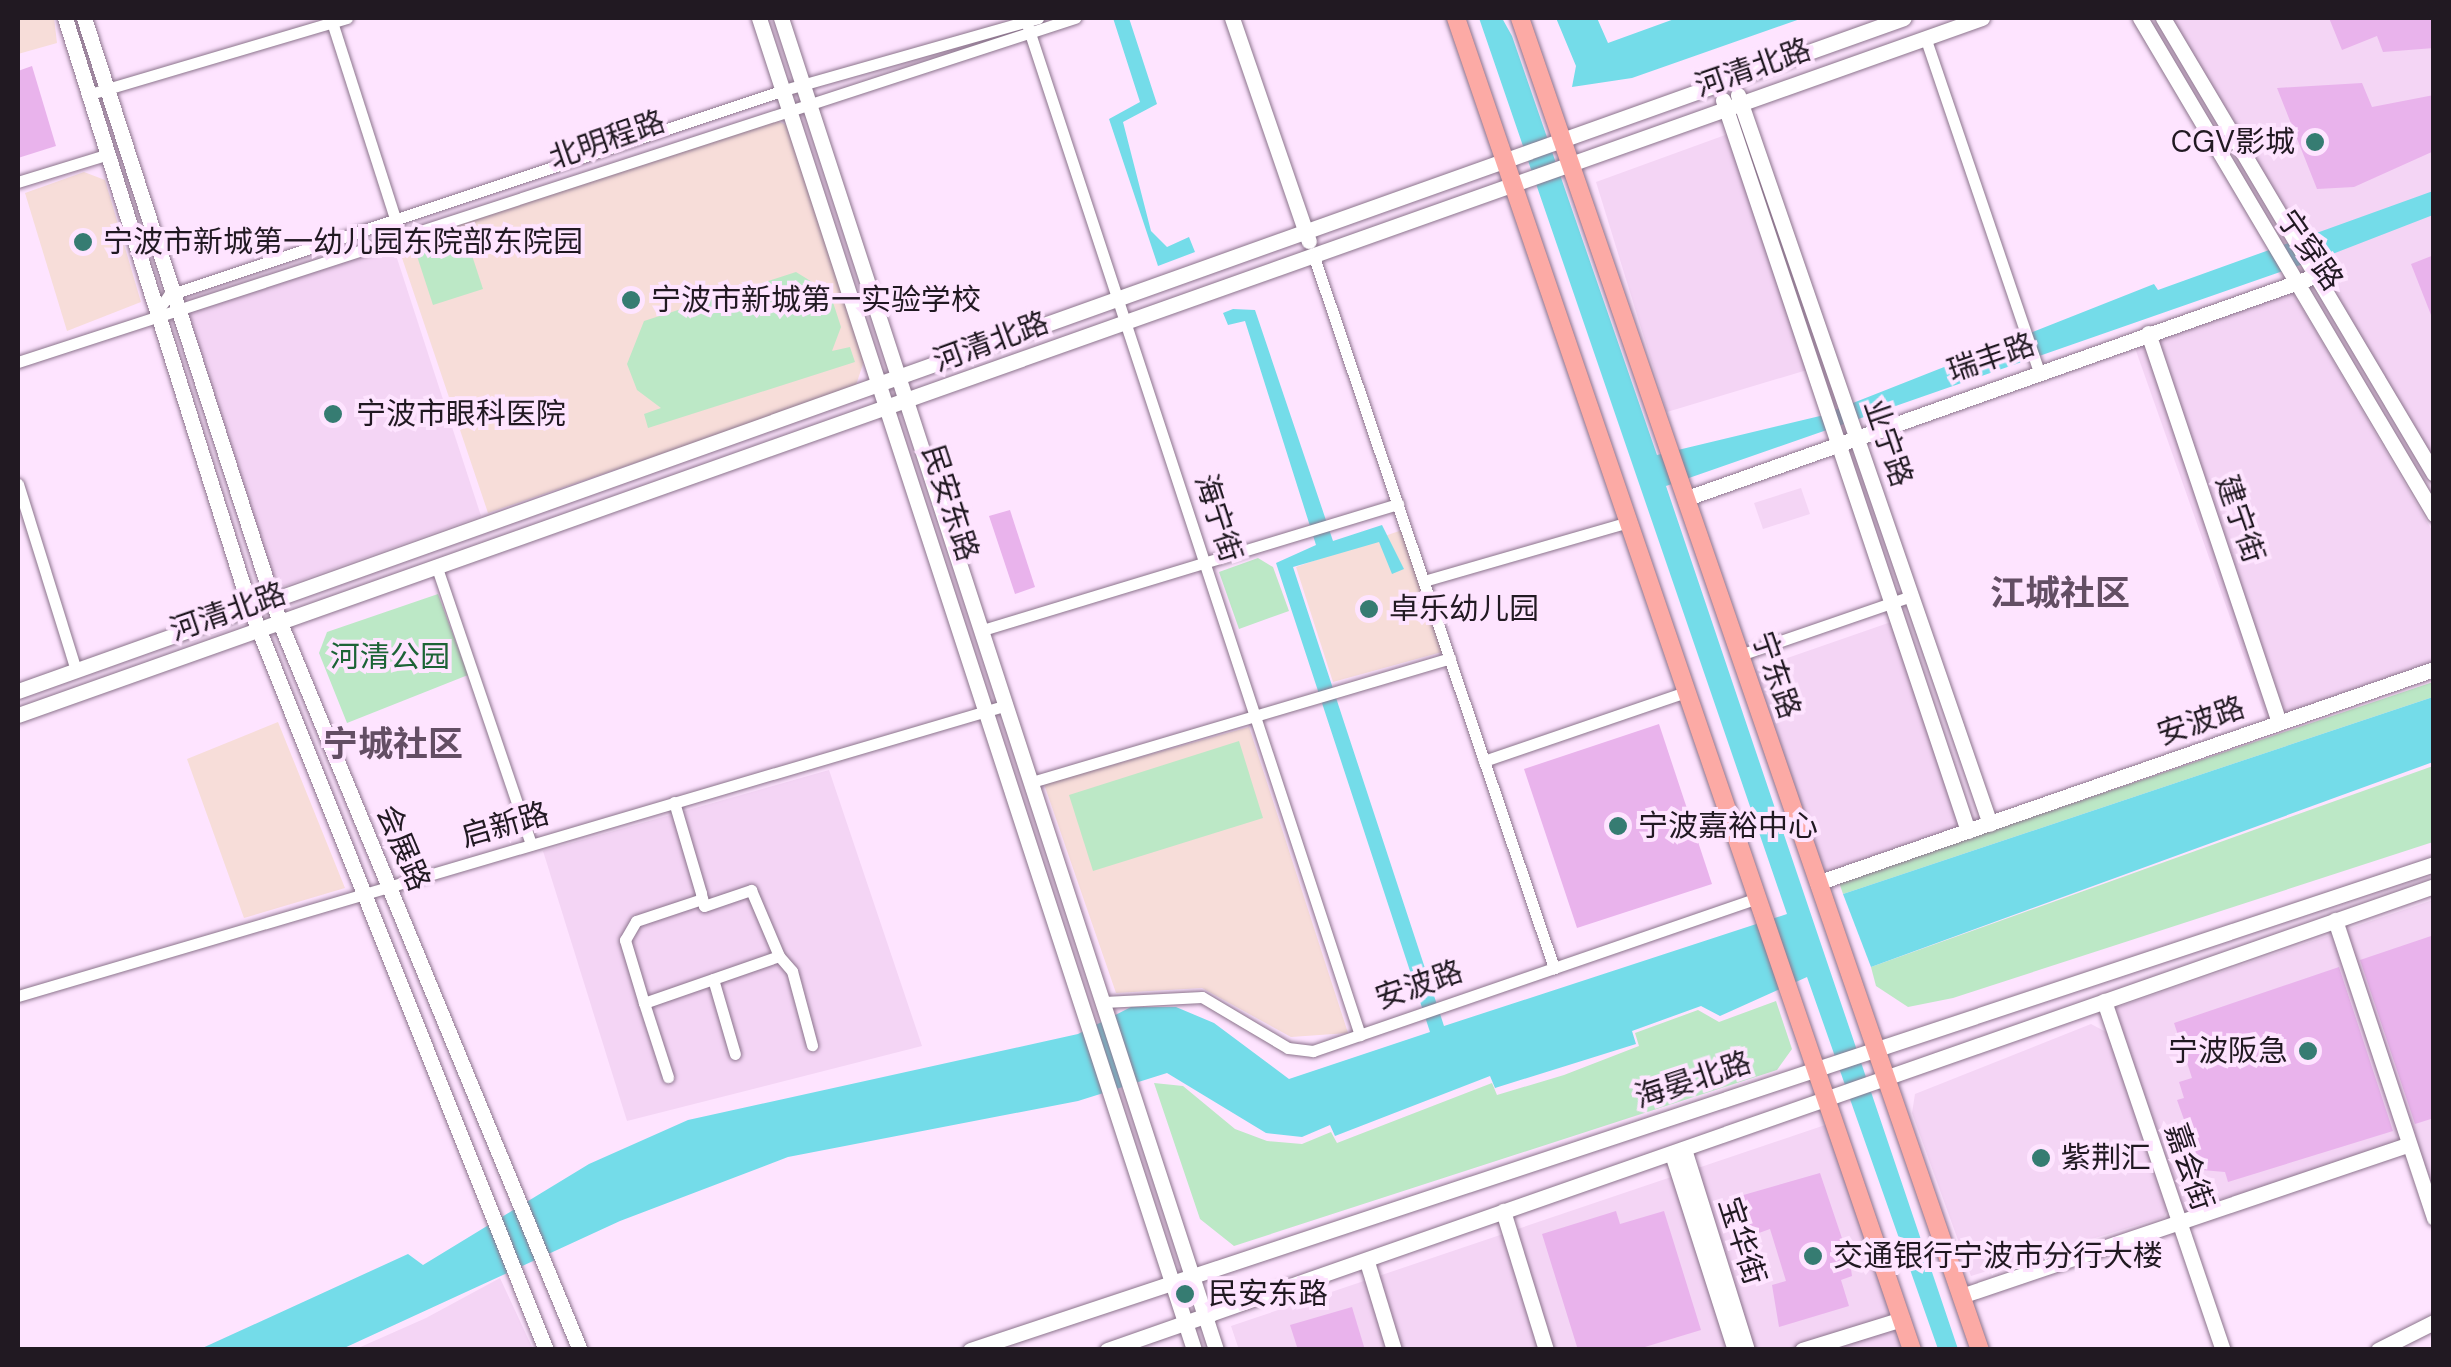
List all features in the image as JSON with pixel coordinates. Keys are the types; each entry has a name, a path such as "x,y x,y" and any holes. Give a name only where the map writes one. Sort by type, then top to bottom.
{"main road":[{"name":"会展路","path":"65,18 250,608 546,1350"},
{"name":"会展路","path":"84,18 169,295 280,624 580,1350"},
{"name":"民安东路","path":"759,18 883,384 1194,1350"},
{"name":"民安东路","path":"781,18 1216,1350"},
{"path":"1232,18 1313,254"},
{"path":"1456,18 1912,1350"},
{"name":"宁东路","path":"1520,18 1570,152 1817,884 1980,1350"},
{"name":"河清北路","path":"18,716 891,410 1510,184 1570,152 1726,84 1878,22 1904,18"},
{"name":"河清北路","path":"18,691 1504,165 1570,152 1733,104 1982,18"},
{"name":"宁穿路","path":"2140,18 2434,514"},
{"name":"宁穿路","path":"2163,18 2434,474"},
{"name":"业宁路","path":"1726,84 1856,434 1990,824"},
{"name":"业宁路","path":"1733,104 1837,441 1968,831"},
{"name":"瑞丰路","path":"1687,498 1856,434 2314,276"},
{"name":"建宁街","path":"2148,333 2280,723"},
{"name":"安波路","path":"1817,884 2434,669"},
{"name":"海晏北路","path":"970,1350 1191,1272 2434,864"},
{"name":"海晏北路","path":"1107,1350 1364,1266 1504,1211 2434,886"},
{"path":"2335,920 2434,1218"},
{"name":"嘉会街","path":"2104,1001 2223,1350"},
{"path":"1961,1296 2408,1145"},
{"name":"宝华街","path":"1678,1152 1734,1350"},
{"name":"宝华街","path":"1678,1152 1747,1350"},
{"path":"1504,1211 1546,1350"},
{"path":"1364,1266 1383,1350"},
{"path":"1364,1266 1394,1350"},
{"path":"1802,1350 1902,1318"},
{"path":"2378,1350 2434,1322"}],"street":[{"path":"87,95 347,18"},
{"name":"北明程路","path":"169,295 1030,22 1075,18"},
{"path":"332,22 401,236"},
{"name":"海宁街","path":"1030,22 1360,1034"},
{"path":"1925,37 2039,371"},
{"name":"北明程路","path":"18,362 157,312 175,313 401,236 787,98"},
{"path":"18,182 106,156"},
{"path":"1313,254 1554,968"},
{"path":"157,312 169,295"},
{"path":"18,484 76,670"},
{"path":"983,630 1398,504"},
{"path":"1424,582 1628,522"},
{"path":"438,568 531,844"},
{"path":"1740,655 1912,596"},
{"path":"1032,782 1450,658"},
{"path":"1484,760 1686,692"},
{"name":"启新路","path":"18,996 1007,705"},
{"path":"674,802 702,899"},
{"path":"668,1077 625,940 636,921 702,899 750,890 779,956 792,971 812,1045"},
{"name":"安波路","path":"1104,1002 1157,994 1212,999 1302,1051 1757,898"},
{"path":"644,1003 779,956"},
{"path":"713,979 735,1054"}],"shaded area":[{"path":"18,18 54,18 57,43 18,54"},
{"path":"2163,18 2433,18 2433,474"},
{"name":"宁波市新城第一实验学校","path":"774,119 786,125 865,358 855,388 488,513 397,243"},
{"path":"1728,134 1807,370 1667,412 1596,182"},
{"name":"宁波市新城第一幼儿园东院部东院园","path":"84,172 105,180 141,302 67,331 25,193"},
{"name":"宁波市眼科医院","path":"393,246 481,516 276,589 184,312"},
{"path":"2291,289 2433,532 2433,664 2266,719 2135,348"},
{"path":"1801,488 1810,514 1763,529 1754,503"},
{"name":"卓乐幼儿园","path":"1402,530 1442,652 1333,682 1296,567"},
{"path":"1894,621 1961,826 1823,876 1753,670"},
{"path":"278,722 345,888 244,918 187,759"},
{"path":"1249,727 1348,1033 1291,1037 1202,988 1116,993 1044,784"},
{"path":"829,770 922,1046 627,1121 543,851"},
{"name":"宁波阪急","path":"2433,900 2433,1193 2415,1138 2183,1215 2115,1008"},
{"name":"紫荆汇","path":"2091,1024 2110,1034 2170,1204 2164,1217 1971,1276 1912,1113 1915,1094"},
{"path":"1828,1124 1903,1349 1239,1350 1231,1326"},
{"path":"500,1278 533,1349 356,1349 426,1318"}],"green space":[{"path":"466,237 483,289 433,305 416,253"},
{"path":"796,272 830,293 841,327 832,351 850,347 855,362 648,428 644,414 661,408 637,390 627,364 644,321"},
{"path":"1258,558 1273,567 1289,611 1239,629 1219,572"},
{"name":"河清公园","path":"438,594 468,675 347,723 319,653 327,632"},
{"path":"2433,682 2433,697 1843,894 1839,882"},
{"path":"1239,741 1263,818 1093,871 1069,795"},
{"path":"2433,766 2433,842 1953,998 1908,1007 1876,986 1871,967"},
{"path":"1776,1001 1792,1049 1777,1070 1234,1246 1200,1219 1154,1083 1183,1086 1235,1129 1267,1141 1302,1144 1331,1132 1337,1143 1492,1083 1497,1095 1564,1075 1639,1046 1635,1033 1698,1010 1719,1022"}],"water":[{"path":"1113,18 1129,18 1157,104 1123,122 1151,231 1167,247 1189,237 1195,252 1158,266 1109,119 1140,102"},
{"path":"1479,18 1502,18 1512,36 1657,455 1820,416 2154,284 2158,290 2433,191 2433,215 2335,253 1666,486 1958,1349 1938,1349 1807,977 1720,1016 1701,1006 1632,1031 1636,1044 1495,1088 1490,1076 1335,1136 1330,1125 1302,1137 1266,1133 1167,1073 1078,1101 788,1157 620,1221 342,1349 198,1350 408,1254 423,1265 589,1164 688,1120 1078,1034 1131,1007 1176,1007 1214,1023 1289,1079 1430,1032 1276,563 1316,545 1245,321 1228,325 1223,313 1233,309 1255,310 1333,541 1382,525 1404,569 1392,574 1379,542 1293,567 1444,1026 1787,914"},
{"path":"1556,18 1597,18 1608,43 1677,18 1803,18 1632,78 1572,87 1576,66"},
{"path":"2433,697 2433,762 1871,967 1843,894"}],"building":[{"path":"2329,18 2434,18 2434,48 2383,52 2377,36 2342,50"},
{"path":"32,66 56,146 18,158 18,71"},
{"path":"2362,83 2372,107 2434,95 2434,151 2354,187 2317,189 2277,88"},
{"path":"2434,255 2434,320 2433,320 2411,264"},
{"path":"1010,510 1035,587 1015,594 989,516"},
{"name":"宁波嘉裕中心","path":"1659,724 1712,884 1577,928 1524,769"},
{"path":"2434,935 2434,1118 2415,1124 2360,960"},
{"name":"宁波阪急","path":"2339,967 2393,1131 2228,1182 2225,1172 2202,1170 2177,1100 2184,1098 2179,1082 2192,1078 2174,1023"},
{"name":"交通银行宁波市分行大楼","path":"1820,1173 1850,1262 1852,1276 1841,1280 1849,1306 1779,1327 1772,1285 1786,1281 1770,1229 1745,1238 1733,1198"},
{"path":"1616,1211 1620,1224 1664,1211 1701,1330 1635,1350 1578,1350 1542,1234"},
{"path":"1352,1307 1365,1350 1298,1350 1290,1325"}],"place":[{"name":"CGV影城","path":"2315,142"},
{"name":"宁波市新城第一幼儿园东院部东院园","path":"83,242"},
{"name":"宁波市新城第一实验学校","path":"631,300"},
{"name":"宁波市眼科医院","path":"333,414"},
{"name":"卓乐幼儿园","path":"1369,609"},
{"name":"宁波嘉裕中心","path":"1618,826"},
{"name":"宁波阪急","path":"2308,1051"},
{"name":"紫荆汇","path":"2041,1158"},
{"name":"交通银行宁波市分行大楼","path":"1813,1256"},
{"name":"民安东路","path":"1185,1294"}],"district":[{"name":"江城社区","path":"2060,593"},
{"name":"宁城社区","path":"393,744"}]}
